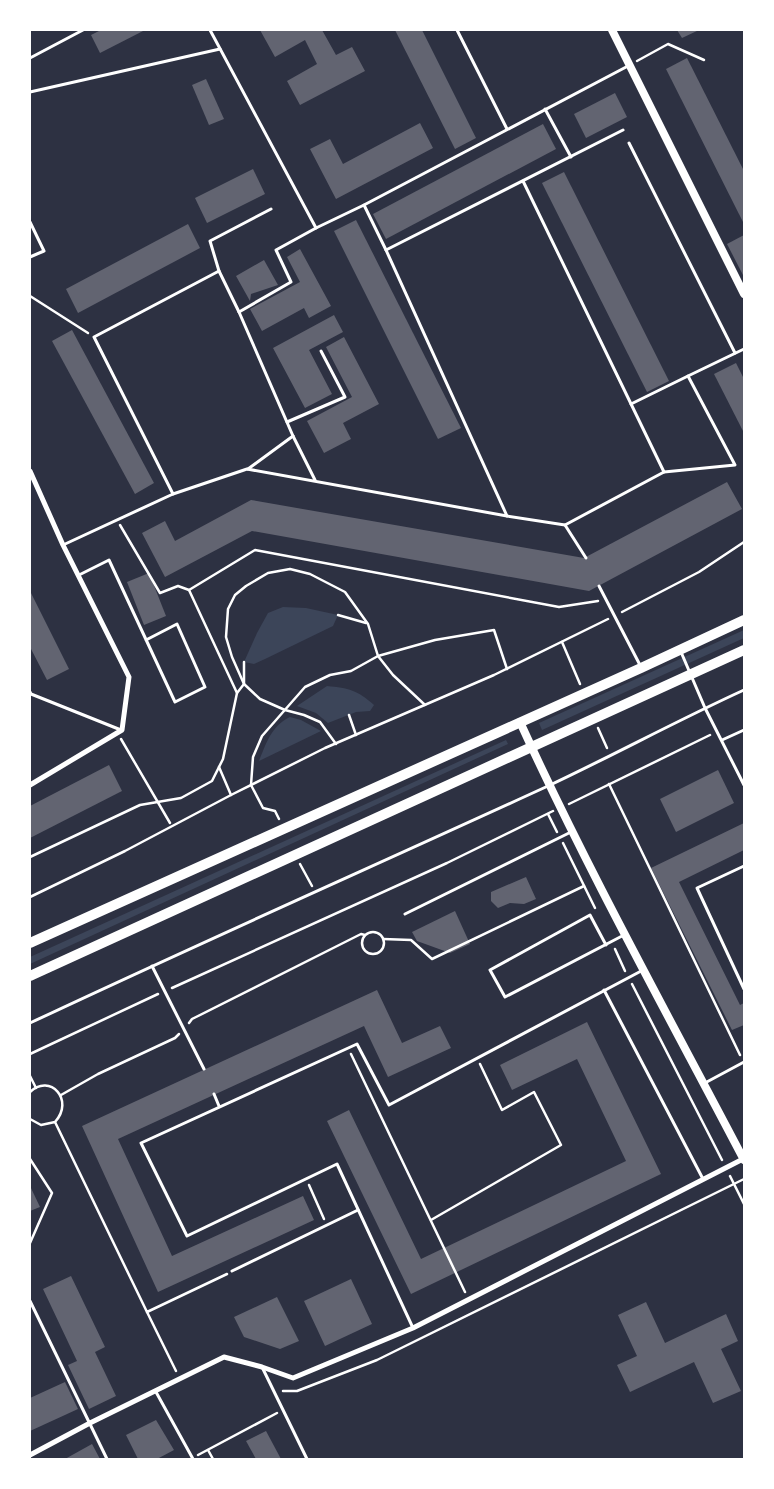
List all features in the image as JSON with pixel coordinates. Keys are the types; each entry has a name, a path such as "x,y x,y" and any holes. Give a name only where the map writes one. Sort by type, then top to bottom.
{"highway":[{"path":"30,943 744,620"},
{"path":"30,976 744,650"}],"street":[{"path":"612,30 744,294"},
{"path":"30,471 63,545 129,677 120,732 30,784"},
{"path":"30,1455 90,1423 181,1380 224,1357 293,1378 413,1328 744,1159 572,831 520,722"}],"lane":[{"path":"30,58 83,30"},
{"path":"210,30 316,228"},
{"path":"457,30 508,129"},
{"path":"30,92 220,49"},
{"path":"239,312 291,282 276,250 629,66"},
{"path":"546,109 571,157"},
{"path":"386,250 623,130"},
{"path":"629,143 736,353"},
{"path":"523,181 664,472"},
{"path":"364,205 507,516"},
{"path":"271,209 210,241 219,271 293,436 315,480"},
{"path":"30,222 44,251 30,258"},
{"path":"173,494 94,337 219,271"},
{"path":"632,404 744,349"},
{"path":"287,422 345,397 321,351"},
{"path":"247,469 565,525 664,472 735,465 688,376"},
{"path":"63,545 173,494 247,469 293,436"},
{"path":"565,525 586,558"},
{"path":"79,575 109,560 146,640 175,702 205,687 177,624 146,640"},
{"path":"599,586 641,668"},
{"path":"680,650 705,708 744,785"},
{"path":"30,1023 551,785 744,690"},
{"path":"30,692 120,732"},
{"path":"722,740 744,730"},
{"path":"405,914 572,831"},
{"path":"744,866 697,888 744,989"},
{"path":"606,945 590,915 490,970 505,997 626,935"},
{"path":"152,966 204,1069"},
{"path":"413,1328 337,1164 187,1236 141,1143 357,1044 389,1105 644,970"},
{"path":"604,990 703,1179"},
{"path":"703,1084 744,1062"},
{"path":"214,1094 219,1106"},
{"path":"232,1271 358,1210"},
{"path":"30,1301 107,1459"},
{"path":"262,1367 307,1459"},
{"path":"156,1392 193,1459"}],"path":[{"path":"629,66 668,44 704,60"},
{"path":"30,296 94,337"},
{"path":"117,520 160,593 178,586 189,590 237,693"},
{"path":"30,897 356,734 507,669 562,642 699,572 744,542"},
{"path":"189,590 255,550 559,607 607,600"},
{"path":"336,744 320,722 260,699 244,684 226,637 228,608 235,595 268,573 290,569 310,574 346,592 368,624 378,656 393,675 425,705"},
{"path":"338,615 368,624"},
{"path":"275,811 263,808 251,785 252,757 262,736 305,688 330,675 351,671 378,656 435,640 494,630 507,669"},
{"path":"562,642 584,693"},
{"path":"30,858 140,805 181,798 212,781 224,758 237,693 244,684 244,662"},
{"path":"350,715 356,734"},
{"path":"30,1054 447,863 717,731"},
{"path":"120,732 170,823"},
{"path":"219,767 231,795"},
{"path":"609,784 744,1062"},
{"path":"548,814 596,911"},
{"path":"383,939 410,940 432,959 584,886"},
{"path":"61,1096 98,1074 175,1038 192,1019 361,934 365,935 375,932 380,935 384,945 381,950 369,953 364,950 362,945 365,935"},
{"path":"612,944 744,1204"},
{"path":"348,1048 468,1300"},
{"path":"430,1220 561,1146 534,1092 502,1110 477,1058"},
{"path":"30,1076 36,1088"},
{"path":"30,1092 36,1088 48,1086 61,1096 63,1102 63,1110 55,1122 41,1125 30,1119"},
{"path":"55,1122 181,1380"},
{"path":"30,1160 52,1193 30,1243"},
{"path":"307,1179 326,1225"},
{"path":"274,1392 297,1391 377,1360 744,1179"},
{"path":"147,1312 232,1271"},
{"path":"193,1459 283,1410"},
{"path":"208,1450 213,1459"}],"shaded area":[{"path":"283,607 306,608 338,615 333,626 254,664 244,662 268,613"},
{"path":"744,630 744,638 542,730 539,723"},
{"path":"327,686 352,691 363,696 374,705 370,711 356,712 328,723 316,713 297,706"},
{"path":"290,717 301,720 321,731 259,761 274,730"},
{"path":"506,740 508,744 30,964 30,957"}],"building":[{"path":"101,30 145,30 100,53 91,35"},
{"path":"260,30 322,30 336,55 352,47 365,71 300,105 287,81 317,64 305,40 275,57"},
{"path":"395,30 422,30 476,138 455,149"},
{"path":"677,30 699,30 682,38"},
{"path":"687,58 744,171 744,224 666,69"},
{"path":"206,79 224,119 209,125 192,85"},
{"path":"615,93 627,117 586,138 574,114"},
{"path":"420,123 433,148 336,199 310,149 330,139 343,164"},
{"path":"543,124 556,149 386,239 373,214"},
{"path":"253,169 265,194 207,223 195,198"},
{"path":"564,172 669,381 647,392 542,183"},
{"path":"356,220 461,428 438,439 334,231"},
{"path":"188,224 200,248 78,313 66,289"},
{"path":"744,235 744,277 727,244"},
{"path":"300,249 331,306 309,318 304,308 262,331 250,309 300,282 287,257"},
{"path":"264,260 278,285 251,294 250,301 236,276"},
{"path":"334,315 343,332 309,350 332,394 305,408 273,348"},
{"path":"72,330 154,483 135,494 52,341"},
{"path":"344,337 379,404 343,423 351,439 324,453 307,421 352,397 326,347"},
{"path":"736,363 744,379 744,433 714,374"},
{"path":"727,482 742,509 589,591 252,531 165,577 142,533 165,521 175,541 251,500 584,558"},
{"path":"149,573 166,616 144,625 127,582"},
{"path":"30,591 69,669 47,680 30,647"},
{"path":"109,765 122,791 30,838 30,806"},
{"path":"718,770 734,803 676,832 660,799"},
{"path":"744,823 744,850 679,882 740,1005 744,1003 744,1025 732,1030 651,868"},
{"path":"526,877 536,899 524,904 510,903 498,908 491,901 491,892"},
{"path":"455,911 470,944 450,953 417,941 412,932"},
{"path":"377,990 402,1043 440,1026 451,1048 388,1077 364,1026 118,1139 172,1256 303,1196 314,1220 158,1292 82,1126"},
{"path":"587,1022 661,1174 411,1294 327,1121 349,1110 421,1259 626,1161 577,1059 512,1090 500,1065"},
{"path":"30,1186 40,1207 30,1211"},
{"path":"71,1276 105,1347 95,1352 116,1396 89,1409 68,1365 77,1361 43,1289"},
{"path":"351,1279 372,1324 325,1346 304,1301"},
{"path":"277,1297 299,1341 280,1349 244,1337 234,1317"},
{"path":"646,1302 665,1343 726,1314 738,1341 721,1349 741,1391 713,1403 694,1362 630,1392 617,1365 637,1356 618,1315"},
{"path":"65,1382 78,1409 30,1431 30,1398"},
{"path":"156,1420 174,1450 157,1459 138,1459 126,1435"},
{"path":"266,1431 281,1459 256,1459 246,1441"},
{"path":"92,1444 100,1459 65,1459"}]}
